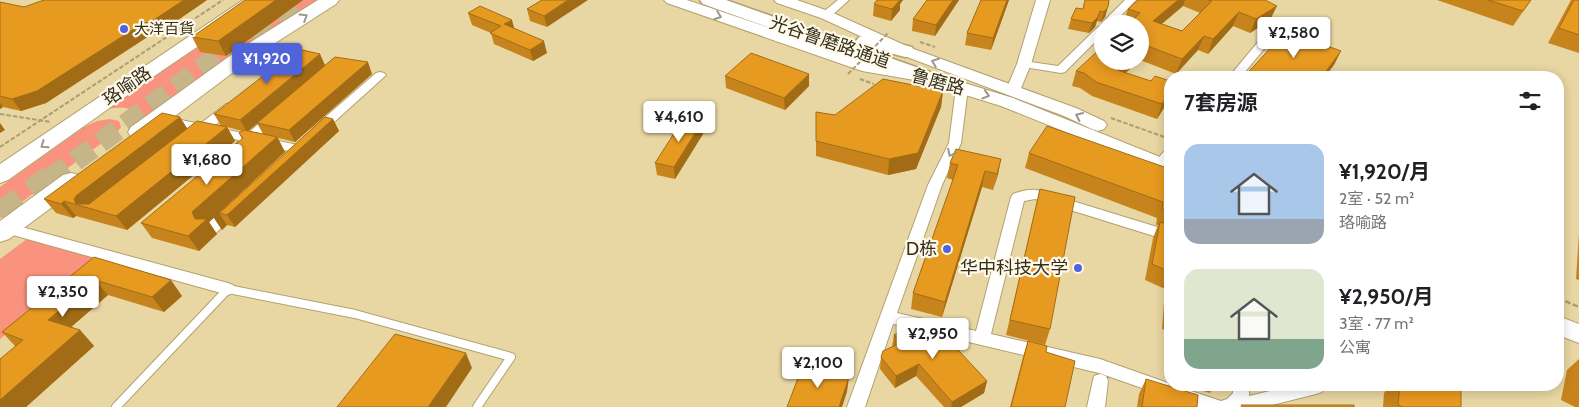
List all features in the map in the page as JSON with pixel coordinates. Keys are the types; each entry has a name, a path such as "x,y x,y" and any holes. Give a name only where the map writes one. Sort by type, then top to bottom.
{"highway":[{"name":"珞喻路","path":"0,176 131,83 255,0"},
{"path":"125,141 248,52 330,0"},
{"path":"3,230 86,170"}],"main road":[{"name":"鲁磨路","path":"672,0 868,67 923,76 1007,102 1164,158"},
{"name":"光谷鲁磨路通道","path":"709,0 923,76"},
{"name":"光谷鲁磨路通道","path":"744,0 851,37 905,51"},
{"name":"鲁磨路","path":"782,0 826,15 905,51 1070,112 1164,158"},
{"path":"1564,318 1579,324"},
{"path":"1564,328 1579,334"}],"street":[{"path":"826,15 844,0"},
{"path":"1014,90 1024,64 1043,0"},
{"path":"1117,15 1131,0"},
{"path":"1024,64 1061,70 1094,37"},
{"path":"1239,71 1267,38"},
{"path":"283,162 380,75"},
{"path":"856,407 935,185 955,143 962,88"},
{"path":"186,141 239,100"},
{"path":"234,152 284,109"},
{"path":"157,118 249,139 305,143"},
{"path":"982,338 1018,197 1035,194 1164,234"},
{"path":"211,229 240,202"},
{"path":"3,230 228,289"},
{"path":"888,317 1100,366 1164,388"},
{"path":"1096,407 1100,381"},
{"path":"1171,391 1217,407 1232,405 1241,395 1241,391"},
{"path":"1234,407 1300,391"}],"lane":[{"path":"116,407 228,289 355,314 510,357 478,407"}],"path":[{"path":"0,147 222,0"},
{"path":"848,74 889,32"},
{"path":"0,114 72,126"},
{"path":"1564,301 1579,307"}],"shaded area":[{"path":"262,0 321,0 143,119 132,110 122,108 107,109"},
{"path":"110,119 119,121 121,127 118,131 0,218 0,187 84,127 97,121"},
{"path":"31,236 103,255 0,339 0,259"}],"building":[{"path":"44,0 184,0 149,23 145,22 37,91 12,99 0,96 0,2 24,7"},
{"path":"245,0 276,0 218,41 192,37"},
{"path":"542,0 568,0 544,16 527,9"},
{"path":"877,0 900,0 892,9 874,4"},
{"path":"927,0 953,0 936,25 913,19"},
{"path":"981,0 1007,0 993,38 967,33"},
{"path":"1085,0 1109,0 1108,7 1104,12 1100,11 1099,15 1094,15 1092,23 1071,19 1076,8 1083,9"},
{"path":"1138,0 1178,0 1153,21 1182,31 1212,1 1208,0 1265,0 1277,6 1256,19 1239,12 1213,39 1204,36 1182,59 1149,47 1149,15 1138,15 1140,13 1128,9"},
{"path":"1488,0 1531,0 1523,11"},
{"path":"1574,0 1579,0 1579,35 1559,28"},
{"path":"480,6 512,20 504,24 544,41 530,50 490,33 501,26 468,13"},
{"path":"1286,31 1341,51 1326,71 1249,71"},
{"path":"298,49 320,54 240,120 214,114"},
{"path":"751,53 809,74 784,98 725,76"},
{"path":"1094,54 1094,70 1117,70 1151,81 1155,76 1164,79 1164,101 1162,104 1096,82 1084,73 1076,71"},
{"path":"335,57 368,62 289,130 257,123"},
{"path":"883,79 943,91 918,153 889,159 816,141 816,112 835,115"},
{"path":"162,113 180,117 77,195 74,199 76,204 89,204 197,121 227,127 116,216 64,201 61,204 44,199"},
{"path":"325,117 333,119 227,215 219,213"},
{"path":"684,118 702,122 674,167 655,163"},
{"path":"1047,126 1164,167 1164,210 1162,209 1163,202 1029,153"},
{"path":"244,130 277,137 192,212 195,219 207,219 188,236 141,223 243,138 239,133"},
{"name":"D栋","path":"956,149 1001,159 997,174 985,171 945,302 913,293 958,165 950,163"},
{"path":"1040,189 1075,197 1050,329 1010,320"},
{"path":"1160,222 1164,223 1164,269 1152,264"},
{"path":"94,257 171,280 152,297 95,280 48,320 80,330 0,400 0,359 23,340 2,332"},
{"path":"922,321 933,323 987,381 952,402 919,364 896,376 881,357 883,351 900,343 894,335"},
{"path":"395,334 466,353 428,407 337,407"},
{"path":"1028,341 1047,346 1046,352 1075,361 1065,407 1011,407"},
{"path":"803,365 849,377 839,407 787,407"},
{"path":"1146,379 1164,385 1164,391 1185,391 1198,395 1197,407 1142,407"},
{"path":"1399,391 1461,391 1461,407 1403,407 1398,405"},
{"path":"1241,405 1354,405 1354,407 1242,407"}],"tunnel":[{"path":"50,179 296,0"},
{"path":"0,215 51,178"}],"place":[{"name":"大洋百貨","path":"124,29"},
{"name":"D栋","path":"947,249"},
{"name":"华中科技大学","path":"1078,268"}]}
